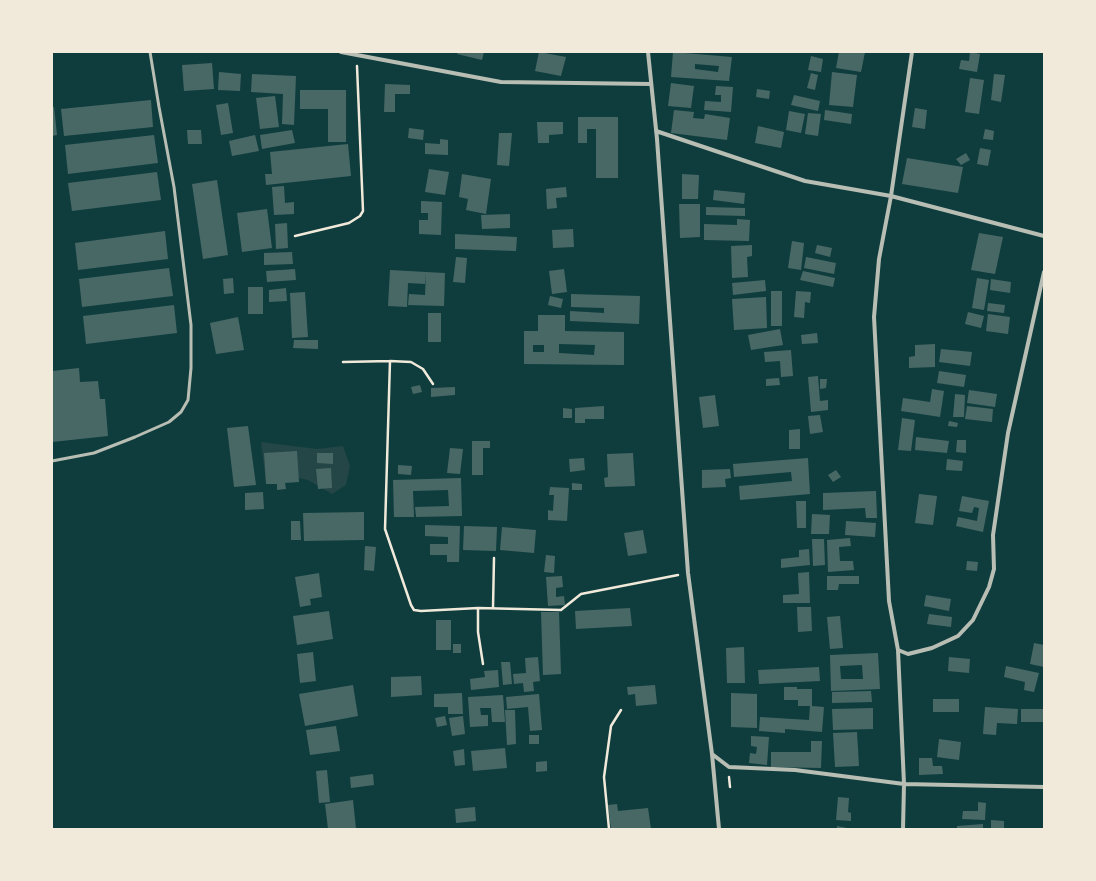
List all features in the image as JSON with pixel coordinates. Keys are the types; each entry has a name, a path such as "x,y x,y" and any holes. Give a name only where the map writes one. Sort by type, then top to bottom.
{"street":[{"path":"341,52 501,82 651,84"},
{"path":"648,52 656,132 688,573 712,754 719,829"},
{"path":"903,829 904,784 898,650 889,601 874,317 878,259 891,196 912,52"},
{"path":"656,132 805,182 891,196 1044,236"},
{"path":"898,650 908,654 932,648 958,636 973,620 989,587 994,569 992,535 1008,433 1044,272"},
{"path":"712,754 729,767 796,770 904,784 1044,787"}],"lane":[{"path":"52,461 94,453 170,422 181,412 188,400 191,368 191,325 174,187 150,52"}],"path":[{"path":"295,236 349,223 360,216 363,211 357,56"},
{"path":"390,361 385,529 414,610 493,608 561,610 581,594 688,573"},
{"path":"342,362 411,362 423,369 433,384"},
{"path":"493,608 494,558"},
{"path":"478,608 478,632 483,664"},
{"path":"609,829 604,777 611,726 621,710"}],"shaded area":[{"path":"261,442 317,449 343,446 350,466 346,485 332,494 308,480 294,477 266,482"}],"building":[{"path":"458,52 484,52 482,60 457,54"},
{"path":"539,52 566,57 561,76 535,71"},
{"path":"673,52 732,57 729,81 671,77","holes":["695,64 719,66 718,72 695,69"]},
{"path":"839,52 865,52 861,72 836,68"},
{"path":"970,52 980,54 977,72 959,69 961,60 969,61"},
{"path":"811,56 823,59 821,72 808,70"},
{"path":"212,63 214,89 184,91 182,65"},
{"path":"219,72 241,74 240,91 218,90"},
{"path":"832,72 857,75 853,107 829,105"},
{"path":"811,73 818,75 815,90 807,88"},
{"path":"252,74 296,76 294,125 282,124 283,94 251,92"},
{"path":"994,74 1005,75 1001,102 991,100"},
{"path":"970,78 984,80 979,114 965,112"},
{"path":"671,83 694,86 691,108 668,106"},
{"path":"385,84 410,85 410,94 395,94 395,112 384,112"},
{"path":"716,86 733,87 731,112 704,110 705,101 721,102 721,95 715,95"},
{"path":"757,89 770,91 769,99 756,97"},
{"path":"300,90 346,90 346,142 328,142 328,109 300,109"},
{"path":"794,95 820,101 818,111 791,105"},
{"path":"275,96 279,127 260,129 256,98"},
{"path":"151,100 153,127 64,136 61,109"},
{"path":"228,103 233,133 221,135 216,105"},
{"path":"52,107 54,107 57,135 52,136"},
{"path":"915,108 927,110 925,129 912,127"},
{"path":"674,110 694,112 693,118 704,119 705,114 730,118 727,140 671,133"},
{"path":"825,110 852,114 851,124 824,120"},
{"path":"789,111 805,114 801,133 786,130"},
{"path":"808,113 821,114 818,136 805,134"},
{"path":"578,117 618,117 618,178 596,178 596,129 587,129 587,143 578,143"},
{"path":"537,122 563,122 563,134 549,135 549,143 538,143"},
{"path":"758,126 784,132 781,148 755,143"},
{"path":"409,128 424,130 423,140 408,138"},
{"path":"985,129 994,131 993,140 983,139"},
{"path":"187,130 201,130 202,144 188,144"},
{"path":"292,130 295,143 262,149 260,135"},
{"path":"499,133 512,133 509,166 497,165"},
{"path":"154,135 158,163 68,174 65,145"},
{"path":"255,135 259,151 232,156 229,141"},
{"path":"440,139 448,140 448,155 425,154 425,143 440,144"},
{"path":"348,144 351,176 266,185 265,174 272,174 270,152"},
{"path":"980,148 991,150 988,166 977,164"},
{"path":"966,153 970,160 961,165 956,159"},
{"path":"907,158 963,167 958,193 902,184"},
{"path":"429,169 449,172 445,195 425,192"},
{"path":"157,172 161,200 72,211 68,183"},
{"path":"462,174 491,179 486,214 466,210 468,199 459,197"},
{"path":"682,174 699,175 698,199 682,199"},
{"path":"217,180 228,255 203,259 192,184"},
{"path":"284,186 285,203 294,202 294,214 274,215 272,187"},
{"path":"566,187 567,197 556,198 557,208 547,209 546,189"},
{"path":"714,190 745,193 744,204 713,200"},
{"path":"421,201 442,202 441,235 419,234 419,220 428,220 428,213 421,213"},
{"path":"679,204 700,204 700,237 680,238"},
{"path":"706,207 745,208 745,216 706,215"},
{"path":"267,209 272,248 242,252 237,213"},
{"path":"510,214 510,228 482,229 481,215"},
{"path":"737,219 750,220 749,241 704,240 704,224 737,225"},
{"path":"287,223 288,248 276,249 275,224"},
{"path":"573,229 574,247 553,248 552,230"},
{"path":"165,231 168,259 78,270 75,243"},
{"path":"979,233 1003,237 995,274 971,270"},
{"path":"455,234 517,237 516,251 455,249"},
{"path":"792,241 804,243 801,270 788,268"},
{"path":"752,245 752,256 747,257 748,277 732,278 731,246"},
{"path":"817,245 832,248 830,257 815,253"},
{"path":"292,252 293,264 264,265 264,253"},
{"path":"456,257 467,258 465,283 453,282"},
{"path":"806,257 836,263 834,274 804,268"},
{"path":"169,268 173,296 82,307 79,279"},
{"path":"295,269 296,280 267,282 266,271"},
{"path":"564,269 567,292 552,294 549,271"},
{"path":"390,270 426,272 425,284 408,283 407,307 388,306"},
{"path":"803,271 835,278 833,287 800,280"},
{"path":"426,272 445,273 444,306 408,305 409,294 425,295"},
{"path":"233,278 234,293 224,294 223,279"},
{"path":"977,278 989,280 984,310 972,308"},
{"path":"991,279 1011,282 1010,293 990,290"},
{"path":"765,280 766,291 733,295 732,283"},
{"path":"248,287 263,287 263,314 248,314"},
{"path":"286,288 287,301 269,302 269,290"},
{"path":"771,291 782,291 782,326 771,326"},
{"path":"796,291 811,292 810,303 805,302 804,318 794,317"},
{"path":"305,292 308,337 292,338 290,293"},
{"path":"571,294 640,296 639,324 570,321 570,311 604,313 604,308 571,307"},
{"path":"550,296 563,299 561,308 548,305"},
{"path":"766,297 767,328 734,330 732,299"},
{"path":"988,303 1005,305 1004,313 987,311"},
{"path":"174,305 177,333 86,344 83,316"},
{"path":"968,312 984,316 981,328 965,324"},
{"path":"428,313 441,313 441,342 428,342"},
{"path":"988,314 1010,317 1008,334 986,331"},
{"path":"538,315 565,315 565,331 624,332 624,365 524,364 524,331 538,331","holes":["559,344 595,345 594,355 559,353","533,345 544,345 544,352 533,352"]},
{"path":"238,317 244,350 216,354 210,323"},
{"path":"780,329 783,345 751,350 748,335"},
{"path":"817,333 818,343 802,344 801,335"},
{"path":"294,340 318,340 318,349 293,348"},
{"path":"935,344 935,367 909,368 909,357 915,356 915,345"},
{"path":"941,349 972,352 970,366 939,362"},
{"path":"791,350 793,376 781,377 780,361 765,362 764,352"},
{"path":"79,368 80,382 98,381 100,399 105,399 108,436 52,442 52,371"},
{"path":"939,371 966,375 964,387 937,383"},
{"path":"818,376 820,401 828,400 828,410 811,412 808,377"},
{"path":"779,378 780,385 766,386 766,379"},
{"path":"820,379 827,379 826,388 820,389"},
{"path":"420,385 422,392 413,394 411,387"},
{"path":"455,387 455,395 431,397 431,388"},
{"path":"932,389 944,391 940,417 901,411 903,398 930,402"},
{"path":"969,390 997,394 995,407 967,403"},
{"path":"955,394 965,395 964,417 953,417"},
{"path":"715,395 719,426 703,428 699,397"},
{"path":"604,406 604,419 585,419 585,423 575,423 575,408"},
{"path":"967,406 993,409 992,422 965,419"},
{"path":"563,408 572,409 572,418 563,418"},
{"path":"820,415 823,432 810,434 808,416"},
{"path":"902,418 915,420 911,451 898,450"},
{"path":"949,421 958,423 957,427 948,426"},
{"path":"248,426 256,485 234,487 227,428"},
{"path":"800,429 800,449 789,449 789,430"},
{"path":"916,437 949,441 947,453 915,450"},
{"path":"957,440 966,440 966,453 956,452"},
{"path":"472,441 490,441 490,448 483,448 483,475 472,475"},
{"path":"450,448 463,449 460,474 447,473"},
{"path":"297,451 299,482 285,483 286,489 277,490 277,484 266,484 264,453"},
{"path":"317,453 333,453 333,464 317,463"},
{"path":"633,453 635,486 605,487 604,478 608,477 607,454"},
{"path":"584,458 585,470 570,472 569,459"},
{"path":"808,458 810,494 740,500 739,486 792,481 791,472 734,477 733,464"},
{"path":"947,459 963,461 962,471 946,470"},
{"path":"398,465 412,466 411,475 398,474"},
{"path":"331,468 332,488 318,489 316,469"},
{"path":"730,469 731,478 725,479 726,487 702,488 702,470"},
{"path":"836,470 841,477 833,482 828,475"},
{"path":"461,478 462,516 416,517 415,507 449,506 448,490 413,491 414,517 394,517 393,480"},
{"path":"572,483 582,484 582,490 572,490"},
{"path":"550,487 569,488 567,521 548,520 548,510 553,511 554,495 549,495"},
{"path":"876,491 877,518 866,518 865,508 823,510 823,493"},
{"path":"263,492 264,509 245,510 245,493"},
{"path":"919,494 937,496 933,525 915,523"},
{"path":"962,496 989,501 983,532 956,526 958,517 977,521 979,508 974,507 972,513 959,511"},
{"path":"796,501 806,501 806,528 797,528"},
{"path":"364,512 364,540 304,541 303,513"},
{"path":"812,514 830,515 829,534 811,534"},
{"path":"291,521 300,521 301,540 291,540"},
{"path":"846,521 876,523 875,537 845,535"},
{"path":"425,525 460,526 459,562 447,562 447,555 430,555 430,544 448,544 448,537 425,536"},
{"path":"464,526 497,527 496,551 463,550"},
{"path":"502,527 536,530 534,553 500,550"},
{"path":"643,530 647,553 628,556 624,533"},
{"path":"850,538 851,546 839,547 840,561 853,561 854,570 828,572 827,540"},
{"path":"812,539 824,539 825,565 813,566"},
{"path":"365,546 376,547 374,571 364,570"},
{"path":"809,549 810,565 781,568 781,559 799,557 799,550"},
{"path":"546,555 555,556 554,573 544,572"},
{"path":"967,561 978,562 977,571 966,570"},
{"path":"809,572 810,603 783,603 783,595 799,594 798,573"},
{"path":"319,573 322,597 310,599 311,605 300,607 295,577"},
{"path":"562,576 563,587 556,588 556,597 564,596 565,605 548,606 546,577"},
{"path":"827,576 859,576 859,584 839,584 838,590 827,590"},
{"path":"926,595 951,599 949,611 924,606"},
{"path":"797,607 811,607 812,631 798,632"},
{"path":"630,608 632,626 576,629 575,611"},
{"path":"329,611 333,639 297,645 293,616"},
{"path":"541,612 559,612 561,674 543,675"},
{"path":"929,614 952,617 951,627 927,624"},
{"path":"840,616 843,648 830,649 827,617"},
{"path":"436,620 451,620 451,650 436,650"},
{"path":"1034,643 1044,645 1044,667 1030,664"},
{"path":"453,644 461,644 461,653 453,653"},
{"path":"744,647 745,683 727,683 726,648"},
{"path":"313,652 316,681 300,683 297,654"},
{"path":"878,653 880,689 831,691 830,655","holes":["862,665 863,679 841,679 840,666"]},
{"path":"538,657 540,681 533,682 534,691 524,692 523,683 514,684 513,674 526,673 525,658"},
{"path":"949,657 970,659 969,673 948,671"},
{"path":"501,662 510,662 512,684 503,685"},
{"path":"1006,666 1039,673 1034,692 1024,690 1025,682 1004,677"},
{"path":"819,667 820,681 759,684 758,670"},
{"path":"498,670 499,687 471,690 470,679 485,677 484,671"},
{"path":"421,676 422,695 391,697 391,677"},
{"path":"353,685 358,716 305,726 299,694"},
{"path":"655,685 657,704 636,706 635,694 628,695 627,687"},
{"path":"784,687 812,689 812,706 824,707 822,732 785,729 785,733 759,731 760,717 809,720 810,706 798,706 798,700 784,700"},
{"path":"871,691 872,702 832,703 832,692"},
{"path":"462,693 463,714 448,714 448,707 434,707 434,694"},
{"path":"731,693 757,694 757,728 731,727"},
{"path":"539,694 542,730 530,731 528,707 507,709 506,697"},
{"path":"503,695 505,722 492,722 491,708 480,708 481,715 488,715 488,726 470,727 468,697"},
{"path":"933,699 959,699 959,712 933,712"},
{"path":"985,707 1018,709 1017,724 997,723 996,735 983,734"},
{"path":"873,708 873,729 833,730 832,709"},
{"path":"1021,709 1044,709 1044,722 1021,722"},
{"path":"505,710 515,710 516,744 507,745"},
{"path":"445,716 447,725 437,727 435,718"},
{"path":"463,716 465,734 452,736 449,718"},
{"path":"336,726 340,751 310,755 306,730"},
{"path":"857,732 859,766 835,767 833,733"},
{"path":"529,735 539,735 539,744 529,744"},
{"path":"751,736 769,737 767,765 749,763 750,753 756,754 757,747 751,746"},
{"path":"939,739 961,742 959,760 937,757"},
{"path":"811,741 822,741 821,768 771,767 771,752 811,752"},
{"path":"505,748 507,768 473,771 471,751"},
{"path":"464,749 465,765 455,766 453,751"},
{"path":"919,758 932,758 933,766 942,766 943,774 919,775"},
{"path":"547,761 547,771 536,772 536,762"},
{"path":"327,770 330,802 319,803 316,771"},
{"path":"373,774 374,785 351,788 350,777"},
{"path":"838,797 849,798 848,812 851,813 851,821 836,820"},
{"path":"353,800 356,829 328,829 325,804"},
{"path":"978,802 986,803 985,820 962,819 963,811 978,811"},
{"path":"617,804 618,811 648,808 651,829 611,829 608,805"},
{"path":"475,807 476,821 456,823 455,809"},
{"path":"991,820 1004,821 1004,829 991,829"},
{"path":"983,824 983,829 957,829 957,826"},
{"path":"837,826 847,828 837,829"}]}
